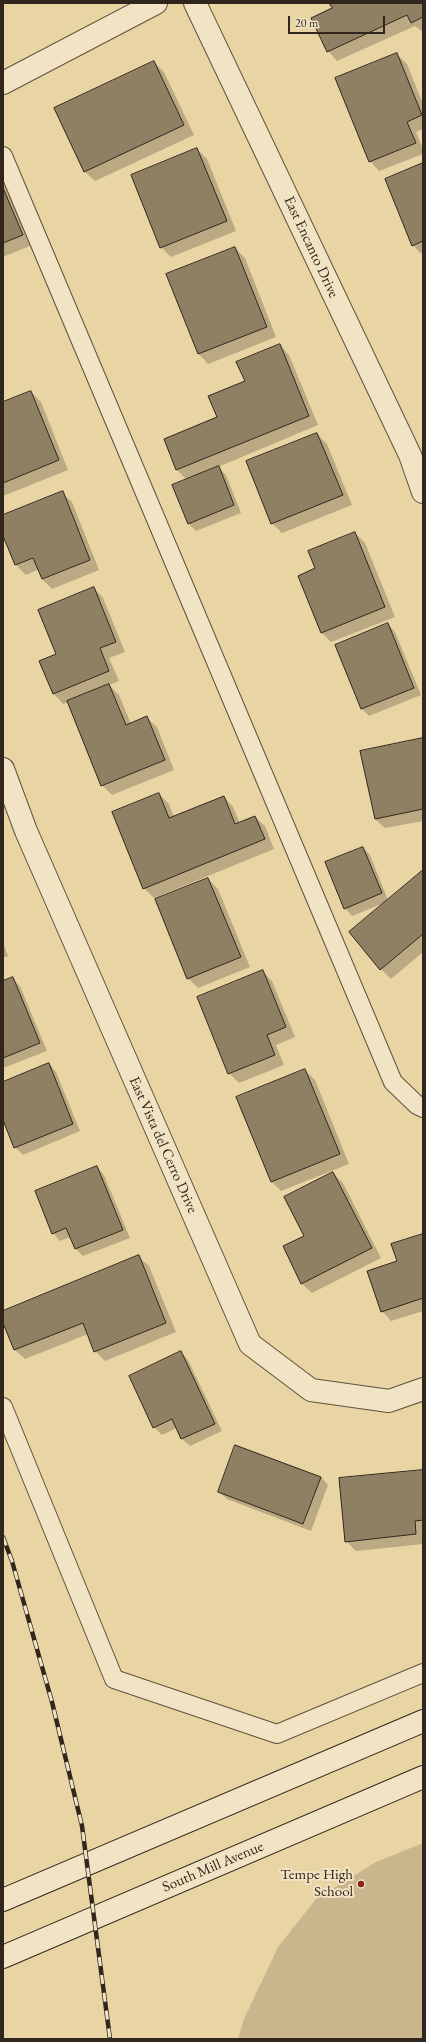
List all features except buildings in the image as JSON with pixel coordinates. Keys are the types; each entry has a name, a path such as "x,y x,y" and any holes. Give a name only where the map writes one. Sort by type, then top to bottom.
{"street":[{"path":"3,83 156,3"},
{"name":"East Encanto Drive","path":"195,3 410,455 423,492"},
{"name":"East Vista del Cerro Drive","path":"3,769 26,831 250,1344 311,1390 389,1401 423,1390"},
{"path":"3,1900 423,1721"},
{"name":"South Mill Avenue","path":"3,1957 423,1777"}],"lane":[{"path":"3,156 394,1082 417,1106 423,1108"},
{"path":"3,1407 114,1679 277,1734 423,1673"}],"shaded area":[{"name":"Tempe High School","path":"423,1843 423,2039 238,2039 244,2019 278,1947 316,1899 376,1862"}],"railway":[{"path":"3,1537 12,1561 52,1702 82,1826 110,2039"}],"place":[{"name":"Tempe High School","path":"361,1884"}]}
